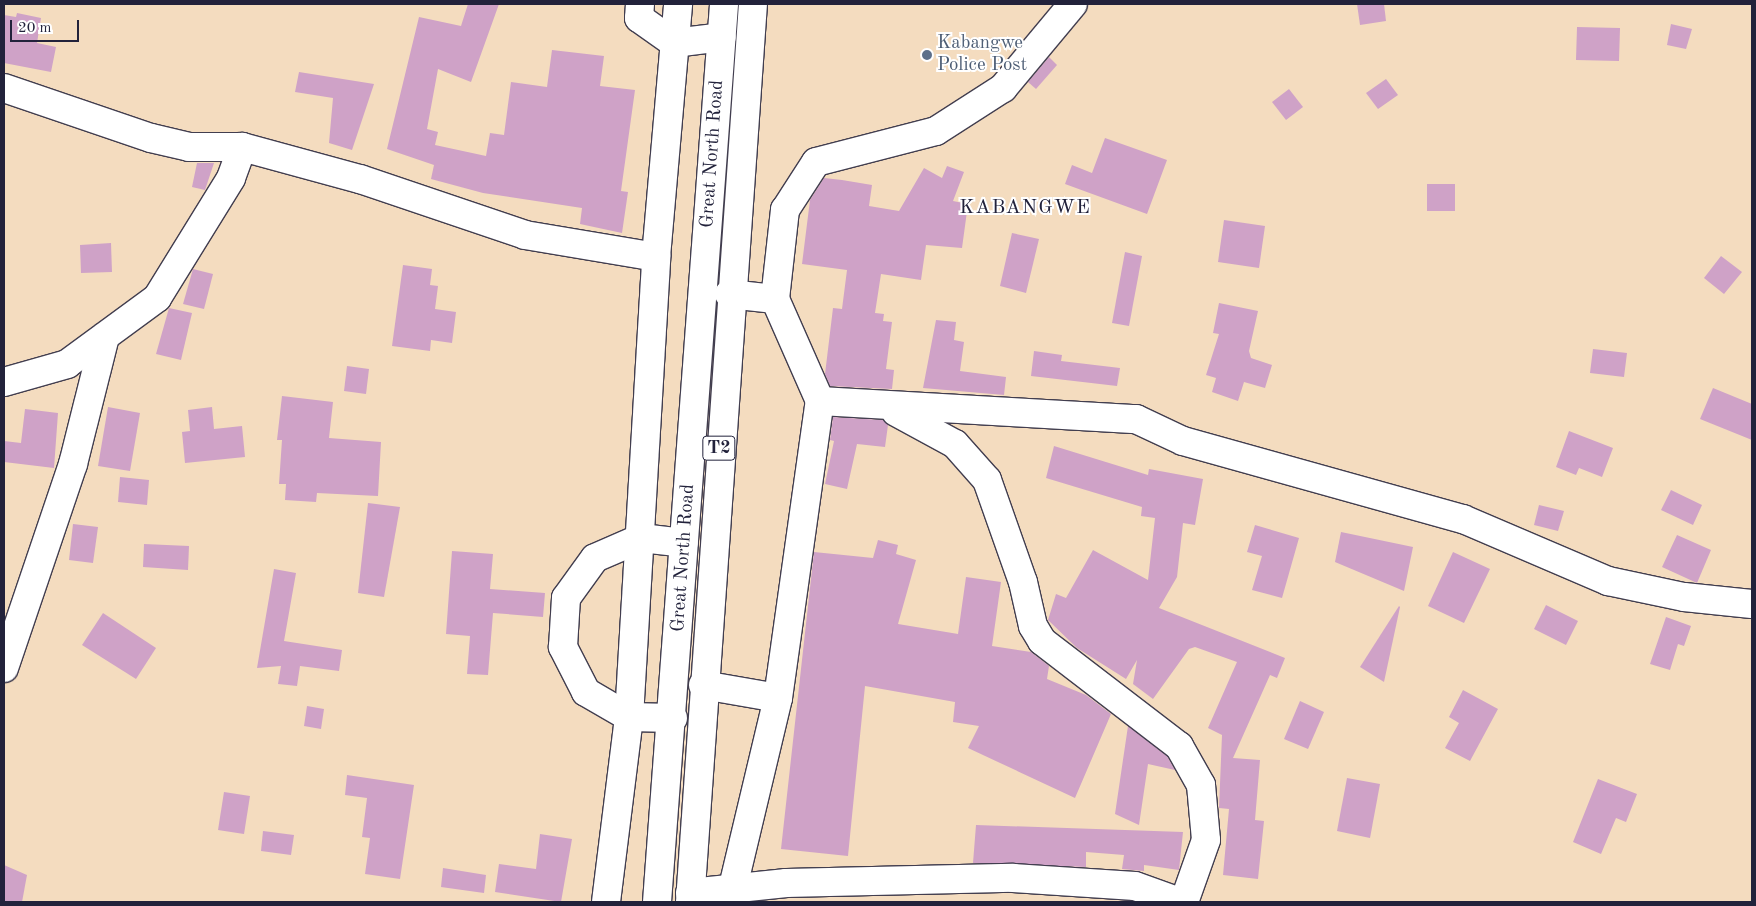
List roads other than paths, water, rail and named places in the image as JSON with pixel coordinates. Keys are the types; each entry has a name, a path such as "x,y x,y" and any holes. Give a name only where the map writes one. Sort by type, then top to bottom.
{"street":[{"path":"640,4 639,18 674,43 722,37"},
{"path":"606,902 629,717 656,257 678,4"},
{"name":"Great North Road","path":"657,902 673,718 724,4"},
{"name":"Great North Road","path":"690,898 729,294 753,4"},
{"path":"732,891 778,698 820,402 775,299 785,210 816,162 936,131 1003,88 1073,4"},
{"path":"4,88 188,147 242,146 360,179 499,228 656,257"},
{"path":"4,382 68,364 157,298 230,178 242,146"},
{"path":"729,294 775,299"},
{"path":"4,668 73,464 105,336"},
{"path":"820,402 890,409 1136,419 1182,441 1463,519 1608,581 1684,597 1752,604"},
{"path":"890,409 955,444 987,480 1033,626 1042,641 1179,746 1201,785 1206,840 1184,902"},
{"path":"673,718 629,717 586,692 563,648 566,598 595,558 641,538 684,543"},
{"path":"703,685 778,698"},
{"path":"690,898 732,891 906,878 1013,878 1135,886 1180,902"}],"place":[{"name":"Kabangwe Police Post","path":"927,55"}],"district":[{"name":"KABANGWE","path":"1025,208"}]}
